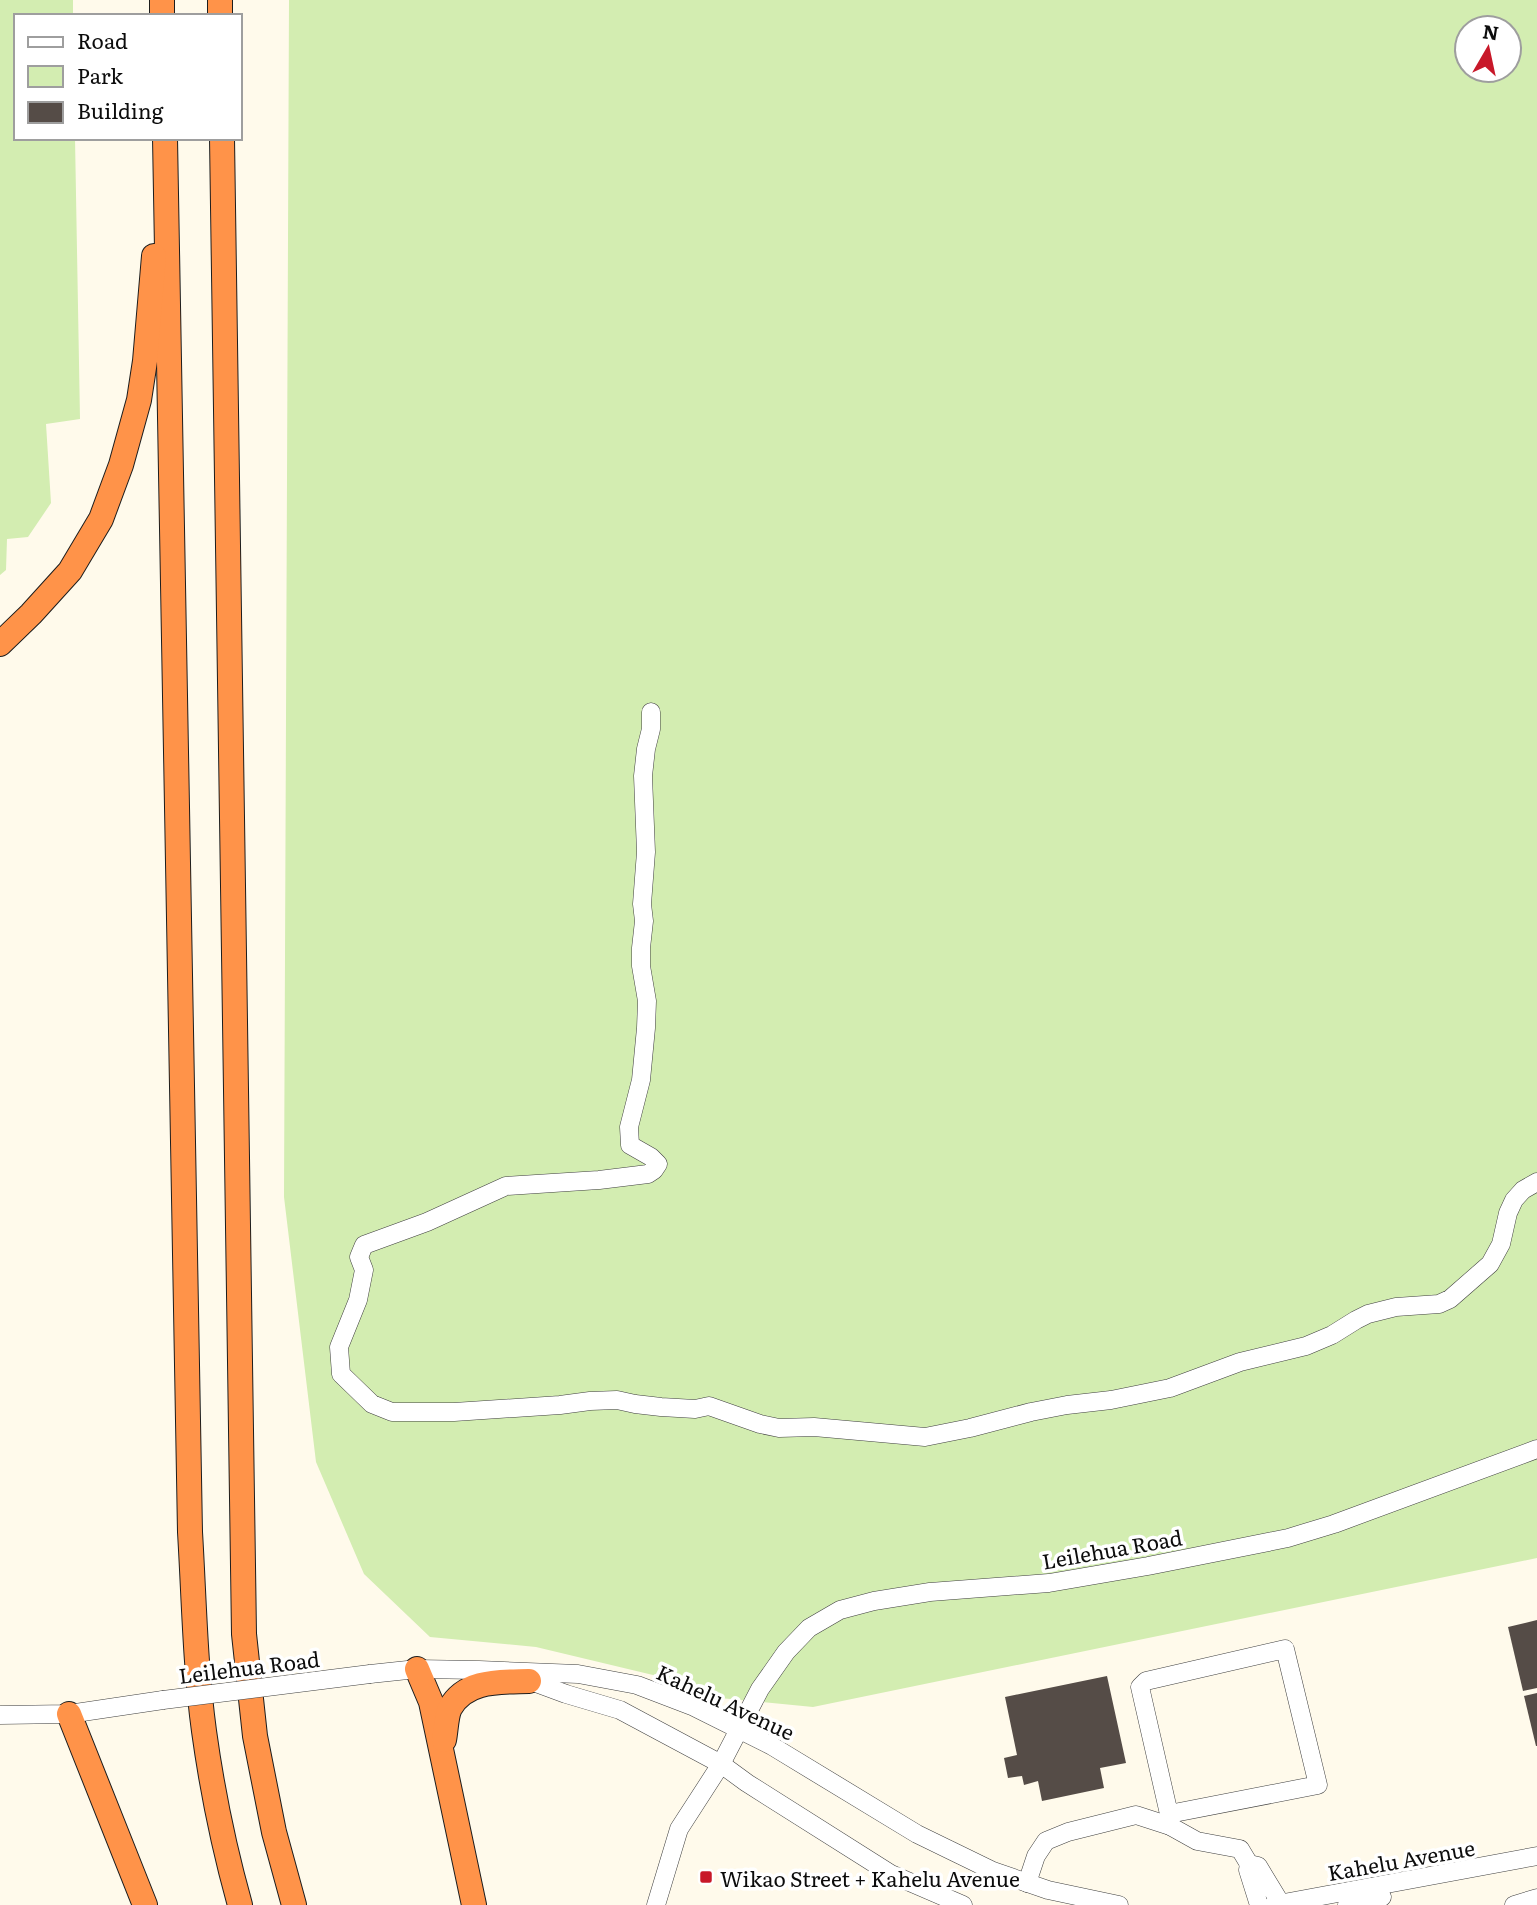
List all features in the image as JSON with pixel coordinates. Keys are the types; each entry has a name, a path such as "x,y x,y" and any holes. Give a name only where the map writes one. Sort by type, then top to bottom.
{"highway":[{"path":"222,140 244,1634 255,1735 274,1832 294,1905"},
{"path":"0,644 70,571 101,519 121,465 139,400 145,361 165,148"},
{"path":"165,148 190,1532 204,1732 228,1861 240,1905"},
{"path":"417,1669 431,1702 474,1905"},
{"path":"442,1751 450,1708 466,1690 487,1682 529,1681"},
{"path":"69,1714 145,1905"}],"street":[{"path":"651,712 651,729 643,776 646,852 641,948 642,976 647,1001 646,1028 641,1080 629,1127 630,1145 658,1164 648,1174 506,1186 427,1222 364,1245 359,1257 364,1270 358,1300 339,1347 341,1374 372,1404 392,1412 454,1412 617,1400 695,1409 709,1406 779,1429 814,1427 925,1437 1031,1412 1170,1388 1240,1362 1306,1346 1332,1335 1368,1314 1396,1307 1439,1304 1450,1299 1490,1264 1501,1244 1514,1200 1522,1190 1537,1182"},
{"name":"Leilehua Road","path":"656,1905 679,1829 721,1764 760,1689 786,1652 809,1628 840,1610 874,1601 930,1592 1049,1583 1288,1538 1334,1524 1537,1449"},
{"path":"1027,1883 1036,1856 1046,1841 1068,1832 1136,1815 1170,1820 1318,1785 1285,1649 1146,1681 1140,1687 1170,1820 1197,1841 1240,1849 1250,1864 1258,1866 1277,1904"},
{"name":"Leilehua Road","path":"0,1715 69,1714 417,1669 503,1671"},
{"path":"503,1671 620,1710 721,1764 891,1874 963,1905"},
{"name":"Kahelu Avenue","path":"503,1671 578,1674 637,1685 692,1706 772,1746 917,1834 993,1871 1048,1890 1116,1905"},
{"name":"Kahelu Avenue","path":"1277,1904 1537,1856"},
{"path":"1250,1864 1248,1870 1259,1905"},
{"path":"1347,1905 1390,1895 1416,1880"},
{"path":"1514,1905 1537,1898"}],"green space":[{"path":"0,0 73,0 73,14 14,14 14,140 75,140 80,419 46,424 51,503 28,537 7,539 6,570 0,575"},
{"path":"289,0 1537,0 1537,1558 813,1707 720,1698 653,1675 536,1647 430,1637 364,1574 316,1462 284,1197"}],"building":[{"path":"1537,1620 1537,1688 1523,1691 1508,1627"},
{"path":"1107,1676 1126,1763 1100,1768 1104,1788 1042,1801 1038,1781 1024,1785 1022,1776 1008,1778 1004,1758 1017,1755 1005,1697"},
{"path":"1537,1693 1537,1746 1536,1746 1524,1696"}],"place":[{"name":"Wikao Street + Kahelu Avenue","path":"706,1877"}]}
